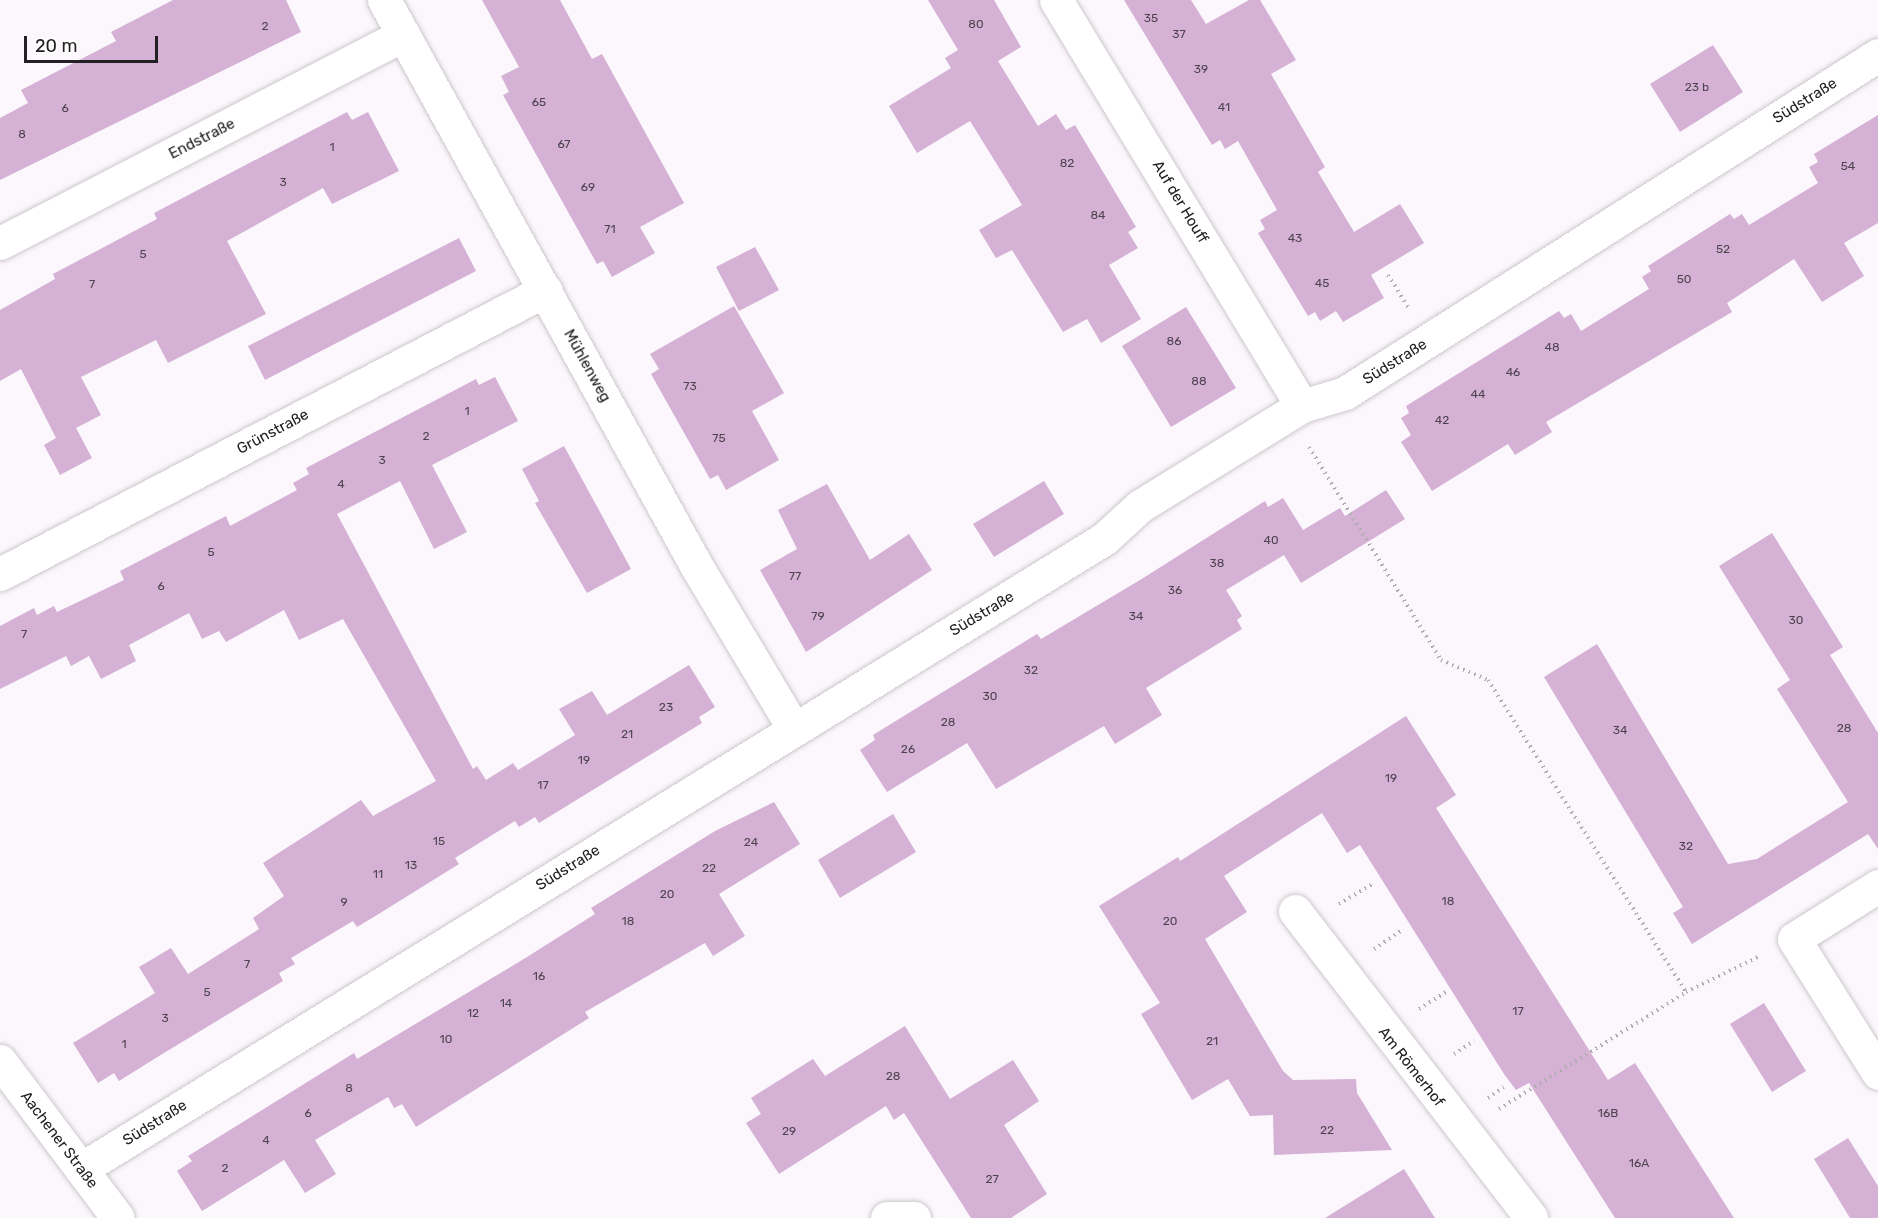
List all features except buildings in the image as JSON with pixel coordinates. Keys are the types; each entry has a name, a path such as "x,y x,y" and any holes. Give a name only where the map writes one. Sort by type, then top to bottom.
{"street":[{"name":"Mühlenweg","path":"384,0 697,567 794,729"},
{"name":"Auf der Houff","path":"1056,0 1296,410"},
{"name":"Endstraße","path":"0,243 403,35"},
{"name":"Südstraße","path":"81,1169 1104,539 1140,506 1296,410 1345,393 1878,55"},
{"name":"Grünstraße","path":"0,574 546,290"},
{"path":"1878,886 1794,939 1878,1073"},
{"name":"Am Römerhof","path":"1295,911 1461,1132 1511,1186 1531,1218"},
{"name":"Aachener Straße","path":"0,1061 118,1218"},
{"path":"887,1218 914,1218"}],"path":[{"path":"1296,410 1441,660 1488,680 1686,992"},
{"path":"1461,1132 1686,992 1794,939"}]}
